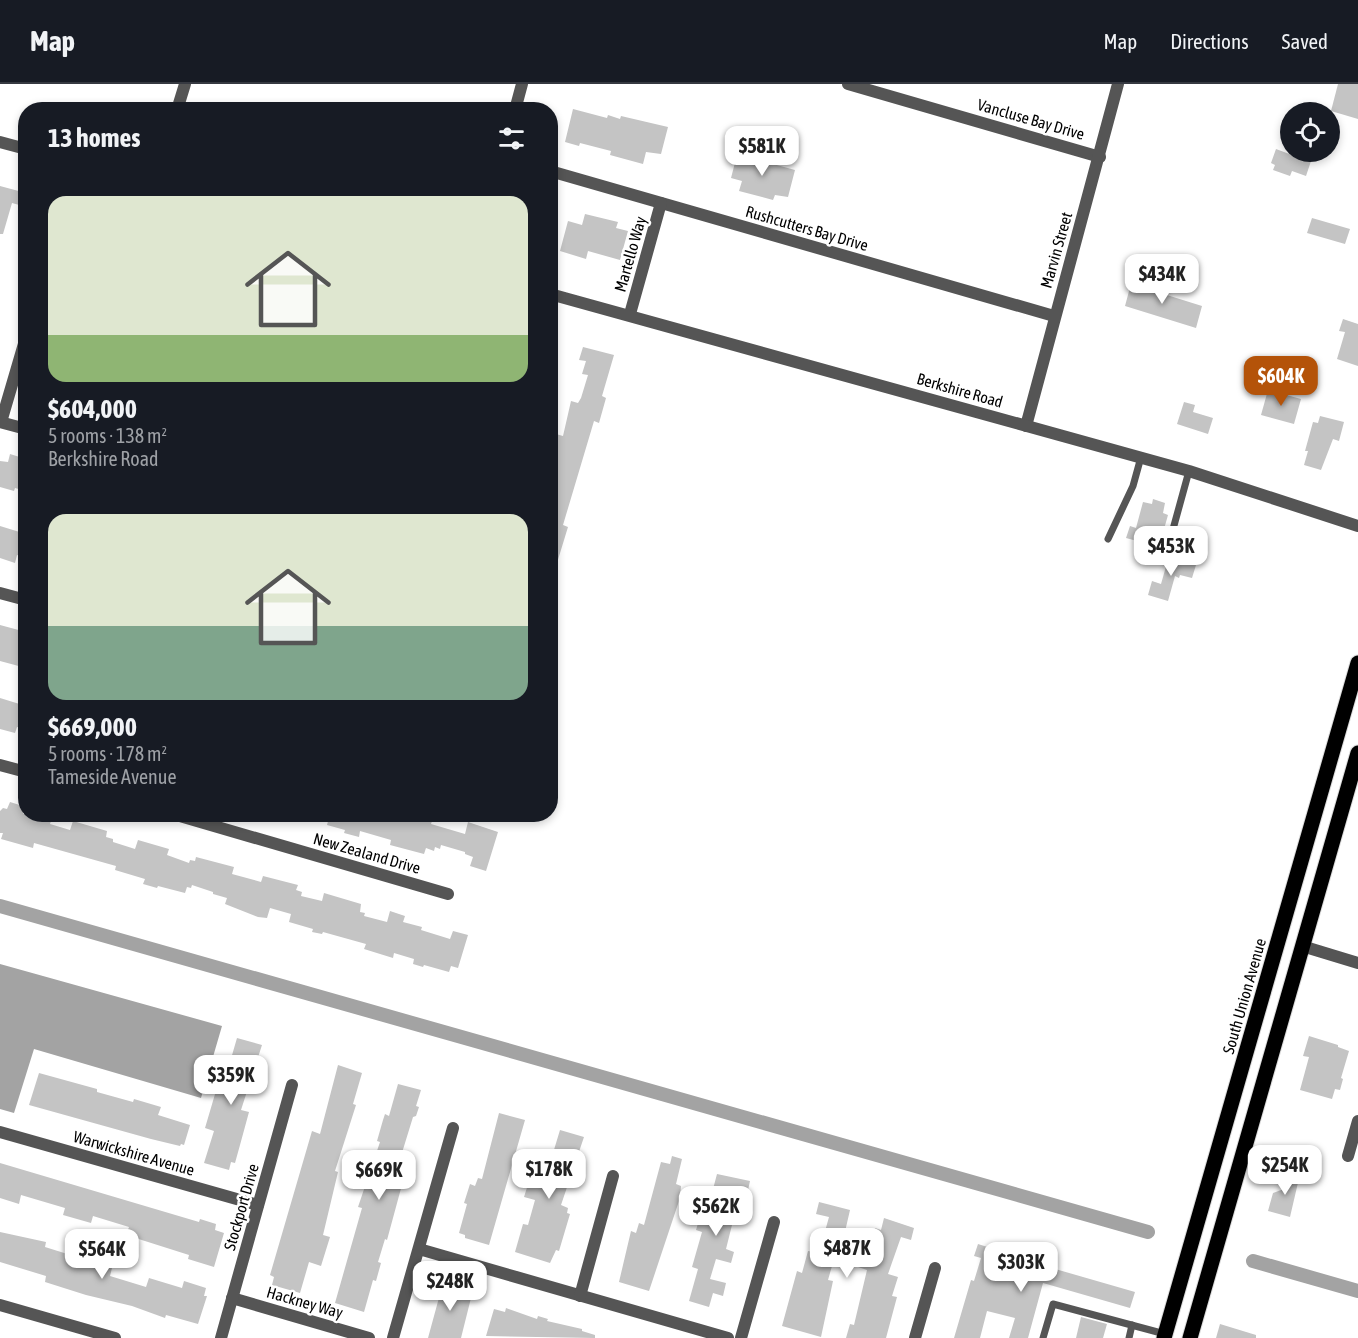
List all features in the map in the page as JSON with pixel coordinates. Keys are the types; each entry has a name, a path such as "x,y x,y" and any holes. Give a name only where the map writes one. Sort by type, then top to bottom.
{"main road":[{"name":"South Union Avenue","path":"1165,1336 1358,663"},
{"path":"1190,1338 1358,753"}],"street":[{"path":"179,102 185,84"},
{"path":"517,102 522,84"},
{"name":"Vancluse Bay Drive","path":"848,84 1100,157"},
{"name":"Marvin Street","path":"1026,426 1054,316 1119,84"},
{"path":"0,142 18,147"},
{"name":"Rushcutters Bay Drive","path":"558,173 1054,316"},
{"name":"Martello Way","path":"630,314 661,203"},
{"name":"Berkshire Road","path":"558,296 630,314 1141,457 1358,526"},
{"path":"18,364 1,422 18,427"},
{"path":"0,593 18,598"},
{"path":"0,765 18,770"},
{"name":"New Zealand Drive","path":"200,822 448,894"},
{"path":"1302,946 1358,963"},
{"name":"Stockport Drive","path":"221,1338 292,1085"},
{"path":"1348,1156 1358,1121"},
{"path":"393,1338 453,1128"},
{"name":"Warwickshire Avenue","path":"0,1132 258,1205"},
{"path":"580,1296 613,1176"},
{"path":"741,1338 774,1222"},
{"path":"418,1249 728,1338"},
{"path":"915,1338 935,1268"},
{"name":"Hackney Way","path":"232,1298 369,1338"},
{"path":"0,1305 115,1338"}],"lane":[{"path":"1108,539 1133,486 1141,457"},
{"path":"1167,550 1189,471"},
{"path":"1043,1338 1053,1304 1165,1336"},
{"path":"1129,1338 1132,1325"}],"shaded area":[{"path":"0,964 222,1026 201,1098 34,1049 14,1113 0,1109"}],"building":[{"path":"1338,84 1358,84 1358,119 1340,114 1340,102 1333,102"},
{"path":"573,109 607,118 608,115 620,119 621,116 668,127 661,154 646,152 643,164 610,155 611,151 580,143 579,146 565,142"},
{"path":"1276,149 1280,150 1280,162 1311,162 1306,176 1292,171 1290,176 1273,170 1275,165 1271,163"},
{"path":"738,151 764,157 762,161 795,170 788,197 775,195 773,200 739,191 742,181 731,178"},
{"path":"0,186 18,191 18,205 12,203 3,234 0,234"},
{"path":"585,214 618,222 616,228 628,231 620,260 588,251 586,259 560,251 568,221 582,225"},
{"path":"1312,218 1350,229 1345,244 1307,233"},
{"path":"1132,280 1156,287 1154,291 1202,306 1196,328 1125,306"},
{"path":"1343,319 1358,324 1358,366 1337,359 1345,332 1339,331"},
{"path":"583,347 614,355 602,396 606,398 599,423 594,421 563,525 568,527 558,560 558,435 563,436 571,401 578,403 588,375 582,374 586,361 579,360"},
{"path":"1268,390 1301,399 1294,424 1261,415"},
{"path":"1184,402 1195,405 1193,412 1213,418 1208,434 1177,424"},
{"path":"1320,416 1344,422 1339,441 1333,439 1321,470 1304,465 1308,451 1305,451 1313,422 1318,423"},
{"path":"10,454 18,456 18,489 15,488 14,491 0,487 0,461 8,462"},
{"path":"1153,499 1165,503 1163,513 1168,515 1159,547 1126,538 1130,526 1136,528 1143,502 1152,504"},
{"path":"0,526 18,532 18,555 15,563 0,558"},
{"path":"1172,554 1185,558 1184,562 1196,565 1192,578 1175,576 1168,601 1148,595 1152,581 1161,584 1169,556"},
{"path":"0,625 18,630 18,666 0,661"},
{"path":"0,698 18,704 18,727 15,733 0,729"},
{"path":"10,802 18,804 18,822 51,822 50,824 70,830 73,822 76,822 107,831 106,837 113,839 113,842 135,849 138,840 169,849 167,855 189,863 190,860 195,861 196,857 234,867 232,874 261,882 263,876 298,885 296,890 302,892 301,896 322,901 324,893 361,904 360,912 365,913 364,916 387,922 390,911 405,916 403,922 450,939 453,931 468,935 458,968 451,966 449,972 424,965 423,967 413,964 414,959 394,953 393,958 364,949 366,944 323,932 322,934 312,932 313,929 289,922 291,914 270,908 267,918 258,917 225,904 227,898 192,885 191,888 187,887 185,893 158,886 157,888 143,884 145,879 115,870 116,866 34,843 33,848 1,839 3,833 0,833 0,811 3,808 7,809"},
{"path":"328,822 432,822 431,824 465,834 468,822 498,832 486,871 470,866 473,857 465,852 441,845 440,849 435,847 434,851 426,848 424,854 390,845 391,840 360,831 359,837 327,825"},
{"path":"1309,1036 1349,1051 1340,1090 1335,1089 1332,1099 1300,1090 1309,1057 1303,1056"},
{"path":"237,1038 262,1045 241,1110 249,1112 235,1163 231,1162 229,1170 204,1163 214,1131 205,1128 223,1067 228,1069"},
{"path":"338,1065 362,1073 353,1104 356,1105 335,1171 338,1172 323,1235 330,1237 321,1266 309,1262 300,1293 272,1285 274,1277 270,1275 312,1131 320,1134"},
{"path":"39,1073 97,1089 97,1092 161,1107 158,1115 190,1125 184,1145 151,1139 29,1105"},
{"path":"398,1084 421,1090 416,1106 419,1107 416,1116 413,1117 401,1156 409,1159 387,1240 385,1239 378,1262 381,1263 376,1281 373,1280 364,1312 335,1303 362,1208 358,1207 380,1142 377,1141 383,1120 385,1114 389,1116"},
{"path":"499,1113 525,1120 489,1245 465,1238 465,1235 459,1233 470,1184 475,1186 478,1178 482,1179"},
{"path":"560,1130 584,1137 561,1205 568,1208 567,1213 570,1214 559,1251 556,1250 550,1263 515,1252 523,1224 528,1225 535,1200 524,1197 536,1159 550,1163"},
{"path":"672,1156 682,1159 676,1184 681,1186 680,1198 649,1291 619,1282 631,1231 636,1233 639,1223 644,1225 661,1162 670,1164"},
{"path":"0,1163 199,1222 200,1219 216,1224 215,1230 224,1233 214,1267 188,1259 189,1255 126,1235 129,1227 93,1216 91,1223 63,1215 65,1208 21,1195 19,1204 0,1198"},
{"path":"1289,1171 1300,1174 1290,1217 1268,1211 1273,1193 1284,1189"},
{"path":"717,1174 750,1181 747,1195 740,1193 726,1249 734,1252 731,1263 716,1259 710,1279 726,1283 723,1296 713,1293 709,1307 689,1301 698,1269 692,1267 702,1232 696,1230 703,1207 708,1208"},
{"path":"819,1202 850,1210 841,1249 863,1255 868,1254 875,1228 881,1230 884,1218 914,1228 911,1240 901,1237 888,1274 898,1277 892,1296 897,1297 886,1338 846,1338 850,1324 854,1325 867,1270 834,1259 828,1280 833,1281 821,1337 782,1326 797,1271 802,1273 808,1251 814,1252 817,1241 822,1242 829,1217 816,1214"},
{"path":"0,1232 46,1242 45,1247 112,1268 110,1276 146,1287 149,1278 182,1288 184,1281 206,1288 204,1296 207,1296 198,1324 166,1315 165,1318 132,1306 86,1295 45,1282 46,1276 0,1262"},
{"path":"978,1244 1012,1255 1009,1265 1029,1270 1031,1262 1135,1292 1130,1308 1043,1283 1028,1338 1009,1338 1015,1318 987,1311 980,1338 954,1338 971,1280 974,1281 981,1258 974,1256"},
{"path":"447,1281 467,1287 464,1297 471,1298 461,1338 428,1338 443,1283 447,1284"},
{"path":"506,1308 537,1319 538,1316 548,1319 547,1321 582,1329 582,1331 595,1335 595,1338 486,1336 494,1309 505,1312"},
{"path":"1081,1317 1107,1324 1103,1338 1076,1338"},
{"path":"1220,1324 1256,1335 1256,1338 1216,1338"}],"waterway":[{"path":"0,906 1148,1232"},
{"path":"1253,1261 1358,1291"}]}
